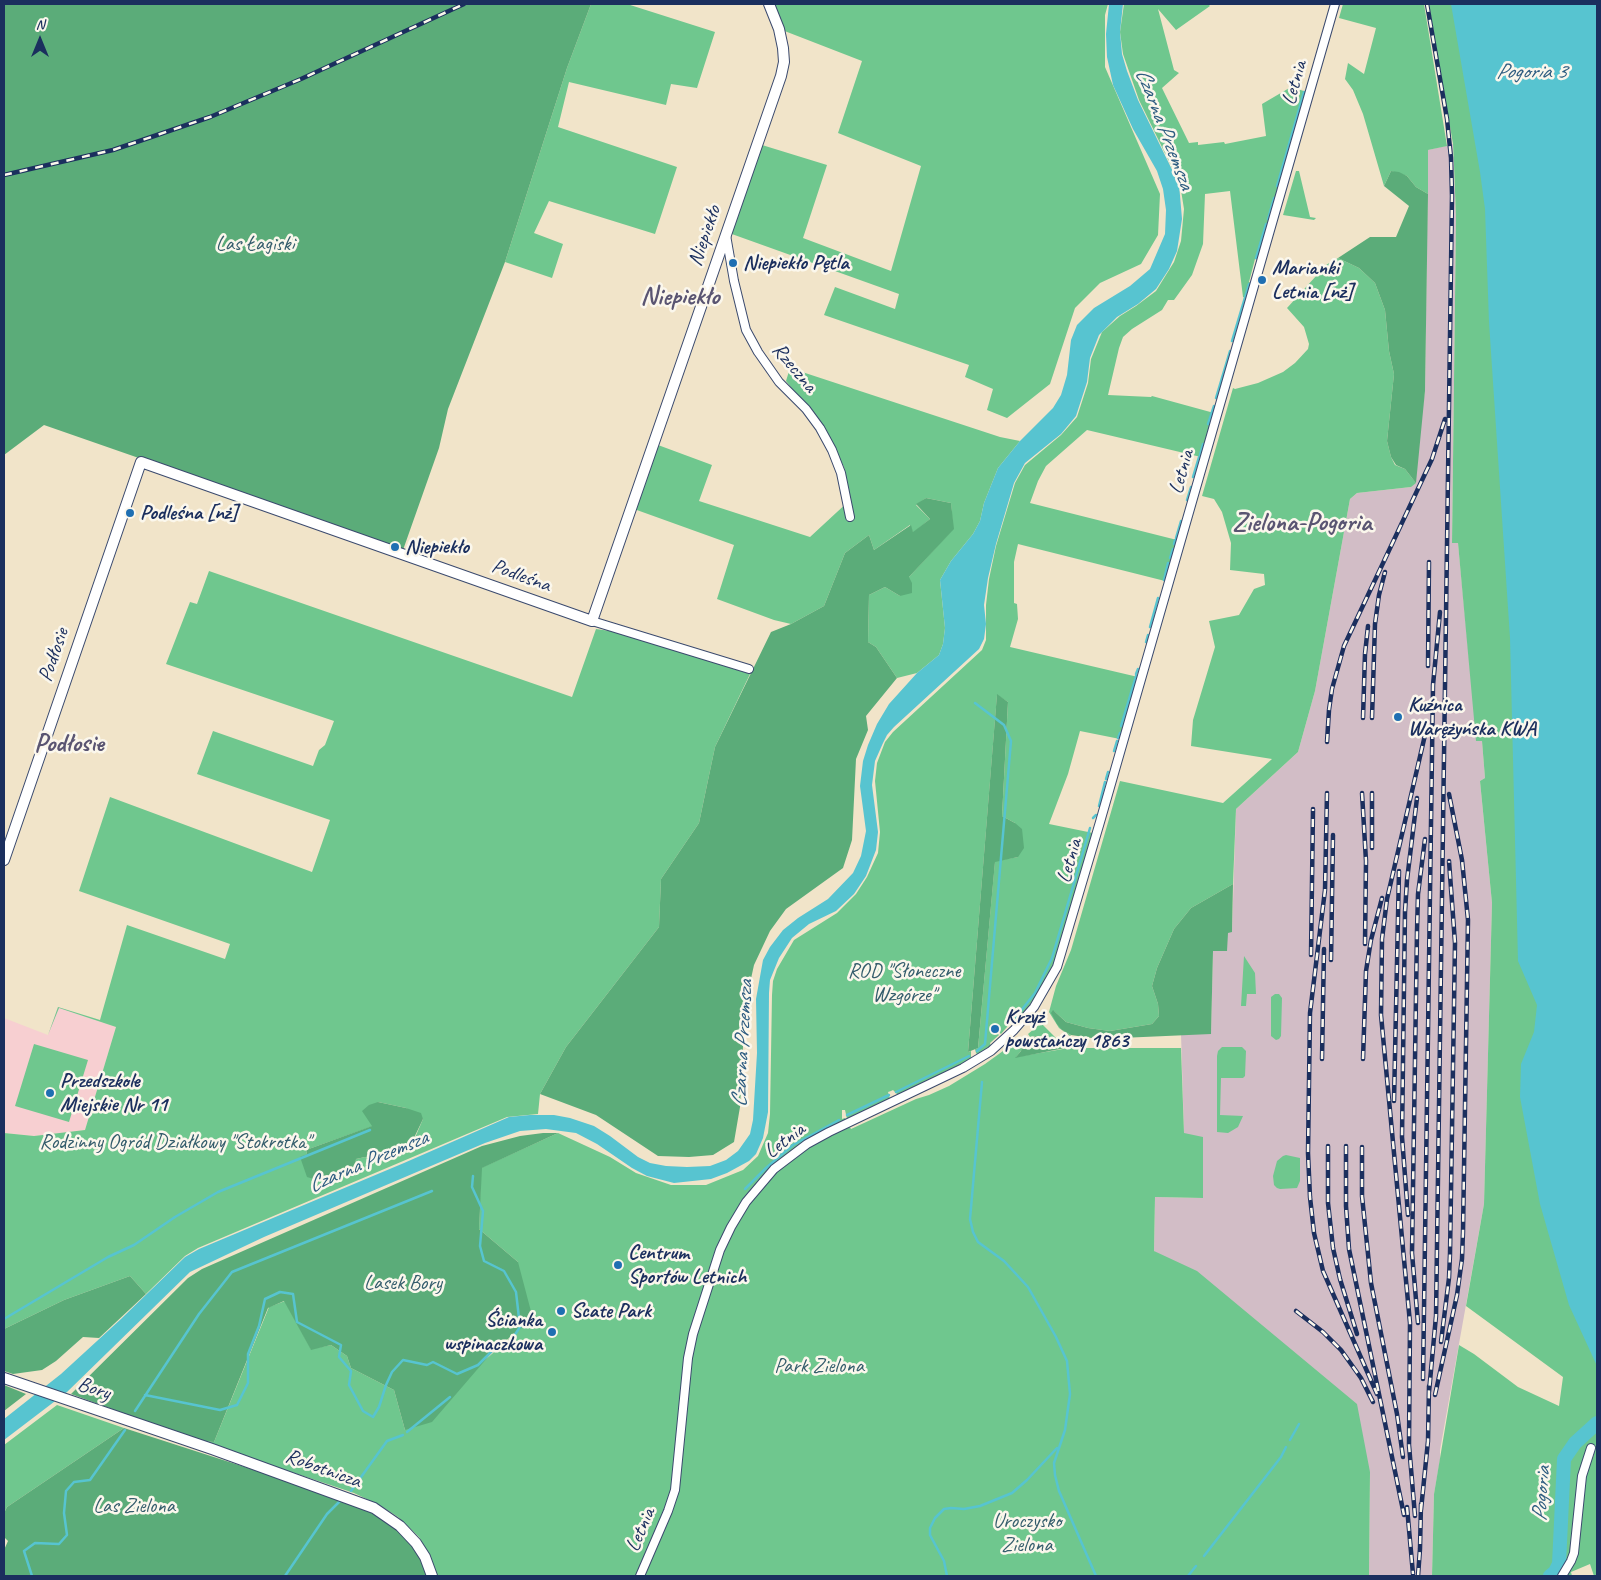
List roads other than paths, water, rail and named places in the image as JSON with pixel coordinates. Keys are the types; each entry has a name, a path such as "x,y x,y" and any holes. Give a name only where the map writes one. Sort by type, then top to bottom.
{"street":[{"name":"Niepiekło","path":"592,621 783,69 782,40 769,4"},
{"name":"Letnia","path":"640,1576 668,1512 675,1490 686,1368 693,1334 718,1256 728,1233 757,1187 774,1169 807,1144 828,1132 962,1068 991,1051 1014,1030 1034,1007 1056,967 1100,822 1335,4"},
{"name":"Rzeczna","path":"726,234 734,281 746,330 758,352 779,382 806,409 820,428 832,450 841,473 850,517"},
{"name":"Podleśna","path":"141,462 592,621 749,669"},
{"name":"Podłosie","path":"4,860 141,462"},
{"name":"Bory","path":"7,1379 172,1436"},
{"name":"Robotnicza","path":"172,1436 374,1508 400,1526 416,1543 425,1556 432,1576"},
{"path":"1562,1576 1574,1553 1581,1478 1591,1448"}],"water":[{"path":"1109,4 1123,4 1120,32 1122,54 1127,71 1138,100 1179,184 1182,219 1177,251 1169,269 1156,289 1138,304 1117,317 1099,335 1090,358 1087,382 1076,416 1061,434 1025,463 1014,483 988,578 984,605 986,624 984,639 979,649 894,727 883,743 875,761 872,785 878,832 876,850 866,876 854,894 836,911 809,924 792,938 779,958 770,980 769,993 768,1112 763,1138 756,1154 749,1161 711,1179 674,1183 647,1176 576,1133 546,1129 520,1131 485,1143 264,1237 190,1272 67,1392 4,1440 4,1419 61,1374 185,1257 199,1249 509,1117 554,1115 570,1118 594,1126 638,1157 650,1163 666,1166 710,1166 726,1160 738,1151 750,1134 753,1120 757,1053 756,999 763,960 783,930 828,899 853,873 861,856 866,831 860,786 863,761 877,724 889,704 917,673 939,655 943,644 945,628 940,580 951,561 973,534 980,521 984,503 998,468 1020,441 1053,408 1061,395 1067,375 1071,340 1077,325 1094,308 1130,286 1150,269 1165,234 1166,210 1163,189 1157,171 1133,129 1113,85 1107,57 1106,34"},
{"name":"Pogoria 3","path":"1451,4 1597,4 1597,1366 1569,1305 1540,1204 1520,1097 1521,1064 1534,1032 1537,1005 1518,961 1510,638 1489,322 1485,209"}],"waterway":[{"path":"1277,186 1304,92"},
{"path":"1268,219 1274,198"},
{"path":"1256,258 1266,224"},
{"path":"1232,341 1249,284"},
{"path":"1216,398 1230,351"},
{"path":"1208,424 1214,406"},
{"path":"1200,455 1203,444"},
{"path":"1193,477 1199,457"},
{"path":"1187,500 1191,487"},
{"path":"1176,538 1181,521"},
{"path":"1174,544 1175,540"},
{"path":"1170,558 1173,549"},
{"path":"1164,580 1168,563"},
{"path":"1150,627 1158,598"},
{"path":"1146,642 1148,635"},
{"path":"1136,674 1138,669"},
{"path":"1121,726 1136,676"},
{"path":"975,703 1004,725 1011,741 985,1044 977,1051"},
{"path":"1118,738 1120,733"},
{"path":"1114,751 1117,741"},
{"path":"1106,779 1108,772"},
{"path":"1099,806 1105,782"},
{"path":"1093,818 1096,815"},
{"path":"1016,1017 1035,993 1052,958 1090,828"},
{"path":"896,1092 969,1056"},
{"path":"982,1082 970,1219 978,1242 1004,1261 1028,1287 1067,1361 1070,1394 1065,1430 1054,1463 1055,1475 1059,1491 1096,1576"},
{"path":"847,1115 889,1095"},
{"path":"745,1189 793,1145 839,1120"},
{"path":"4,1319 108,1257 134,1245 175,1217 218,1192 370,1130"},
{"path":"145,1395 220,1410 237,1405 248,1383 248,1354 259,1326 265,1299 280,1292 293,1294 297,1322 341,1345 339,1357 351,1371 349,1385 363,1411 373,1417 379,1407 392,1372 403,1360 427,1365 433,1362 457,1374 478,1365 493,1350 510,1342 520,1327 516,1292 504,1271 484,1261 480,1246 483,1211 472,1187 473,1176"},
{"path":"135,1411 199,1314 232,1272 432,1191"},
{"path":"407,1432 450,1397"},
{"name":"Pogoria","path":"1550,1576 1555,1572 1559,1564 1564,1459 1575,1443 1597,1423"},
{"path":"1290,1440 1299,1424"},
{"path":"32,1576 24,1551 35,1543 59,1544 67,1535 64,1513 66,1491 74,1482 90,1480 125,1430"},
{"path":"351,1491 387,1441 403,1435"},
{"path":"1204,1556 1281,1457 1286,1447"},
{"path":"947,1576 944,1561 930,1535 930,1528 935,1518 944,1509 964,1509 980,1506 1012,1493 1057,1448"},
{"path":"285,1576 327,1514 340,1501"},
{"path":"1188,1576 1196,1566"}],"railway":[{"path":"4,175 113,150 210,117 301,79 464,4"},
{"path":"1427,4 1447,119 1452,196 1436,1316 1429,1392"},
{"path":"1327,742 1332,689 1344,646 1432,459 1445,419"},
{"path":"1428,666 1429,562"},
{"path":"1372,718 1375,624 1379,595 1385,572"},
{"path":"1423,1379 1433,685 1440,612"},
{"path":"1363,718 1368,626"},
{"path":"1415,1516 1409,1445 1410,1323 1381,1015 1382,939 1387,899 1425,735"},
{"path":"1327,793 1325,890 1310,1013 1308,1153 1310,1197 1314,1233 1323,1271 1377,1394"},
{"path":"1362,793 1366,861 1365,944"},
{"path":"1372,793 1372,848"},
{"path":"1435,1395 1457,1295 1462,1259 1463,1232 1468,920 1462,860 1449,794"},
{"path":"1408,1215 1402,1137 1405,912 1417,798"},
{"path":"1311,955 1313,809"},
{"path":"1331,960 1333,835"},
{"path":"1418,1323 1412,1253 1418,894 1425,839"},
{"path":"1441,1342 1450,1254 1455,943 1449,861"},
{"path":"1394,1101 1399,871"},
{"path":"1363,1059 1366,971 1371,940 1382,898"},
{"path":"1322,1059 1324,949"},
{"path":"1328,1146 1328,1203 1333,1248 1340,1279 1357,1334"},
{"path":"1346,1146 1346,1206 1349,1249 1404,1515"},
{"path":"1362,1147 1362,1196 1371,1283 1397,1414 1403,1457"},
{"path":"1296,1311 1323,1332 1341,1350 1361,1378 1373,1402"},
{"path":"1421,1510 1428,1441 1429,1386"},
{"path":"1418,1576 1421,1504"},
{"path":"1407,1507 1413,1574"}],"place":[{"name":"Niepiekło Pętla","path":"733,263"},
{"name":"Marianki Letnia [nż]","path":"1262,280"},
{"name":"Podleśna [nż]","path":"130,513"},
{"name":"Niepiekło","path":"395,547"},
{"name":"Kuźnica Warężyńska KWA","path":"1398,717"},
{"name":"Krzyż powstańczy 1863","path":"995,1029"},
{"name":"Przedszkole Miejskie Nr 11","path":"50,1093"},
{"name":"Centrum Sportów Letnich","path":"618,1265"},
{"name":"Scate Park","path":"561,1311"},
{"name":"Ścianka wspinaczkowa","path":"552,1332"}],"district":[{"name":"Niepiekło","path":"680,297"},
{"name":"Zielona-Pogoria","path":"1302,523"},
{"name":"Podłosie","path":"69,744"}],"water label":[{"name":"Czarna Przemsza","path":"1164,129"},
{"name":"Czarna Przemsza","path":"743,1044"},
{"name":"Czarna Przemsza","path":"368,1162"}],"park label":[{"name":"Las Łagiski","path":"255,244"},
{"name":"ROD \"Słoneczne Wzgórze\"","path":"904,983"},
{"name":"Rodzinny Ogród Działkowy \"Stokrotka\"","path":"175,1142"},
{"name":"Lasek Bory","path":"403,1283"},
{"name":"Park Zielona","path":"819,1366"},
{"name":"Las Zielona","path":"134,1506"},
{"name":"Uroczysko Zielona","path":"1027,1533"}]}
